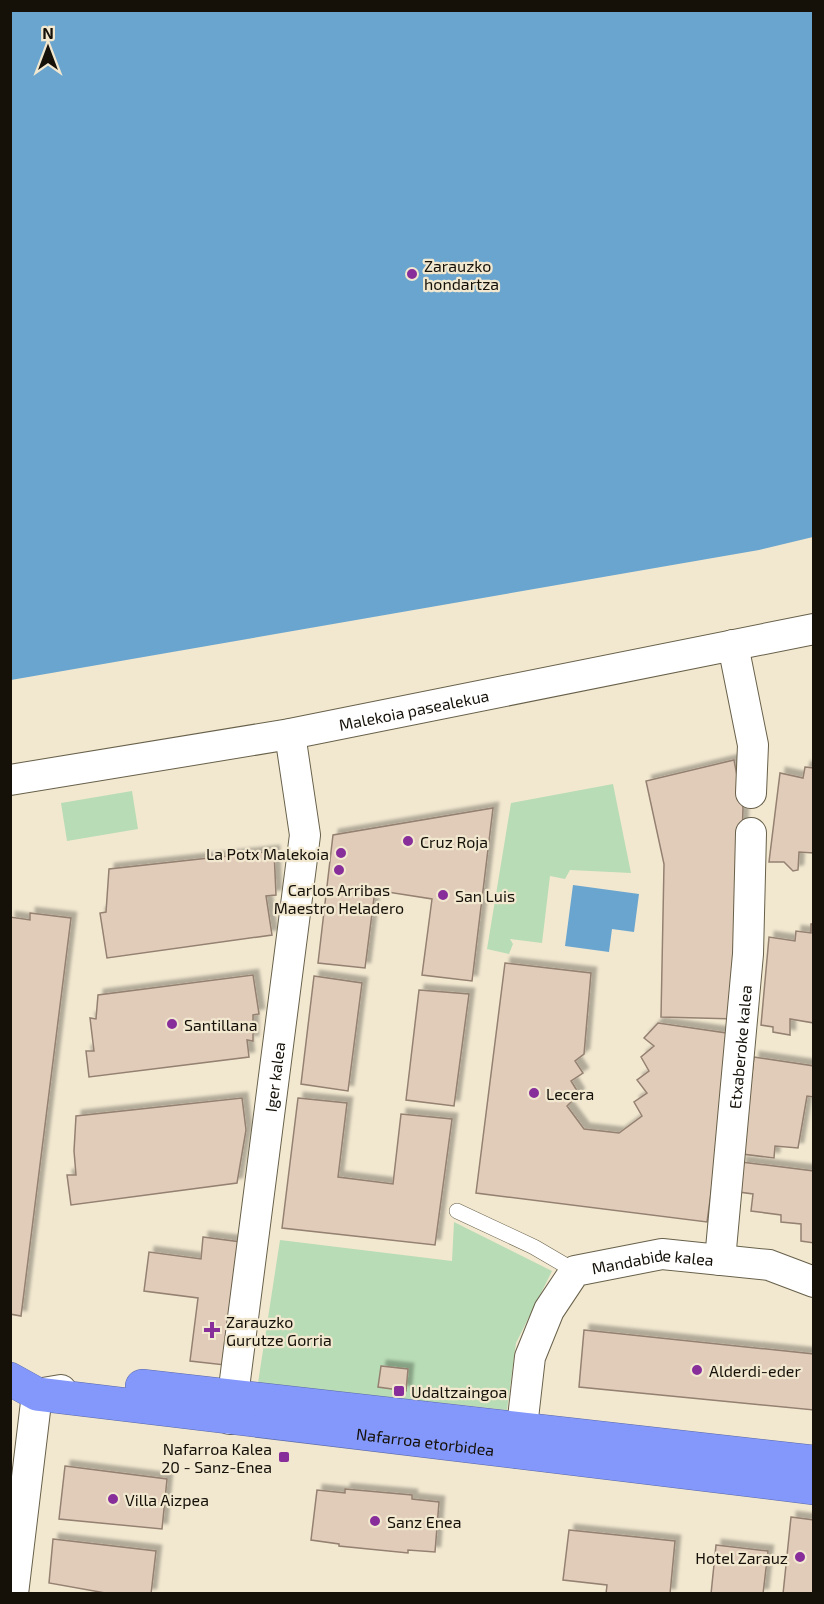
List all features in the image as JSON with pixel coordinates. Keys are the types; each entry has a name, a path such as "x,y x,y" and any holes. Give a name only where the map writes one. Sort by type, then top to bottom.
{"highway":[{"name":"Nafarroa etorbidea","path":"19,1383 520,1441 813,1488"},
{"name":"Nafarroa etorbidea","path":"19,1383 160,1387 231,1407"},
{"name":"Nafarroa etorbidea","path":"520,1441 813,1462"}],"street":[{"name":"Malekoia pasealekua","path":"10,780 290,734 813,629"},
{"path":"734,645 753,745 751,793"},
{"name":"Iger kalea","path":"231,1407 305,835 290,734"},
{"name":"Etxaberoke kalea","path":"720,1260 748,954 751,833"},
{"name":"Mandabide kalea","path":"520,1441 530,1357 549,1310 575,1271 662,1254 769,1265 813,1282"},
{"path":"13,1593 19,1383"}],"lane":[{"path":"457,1211 534,1248 575,1271"}],"green space":[{"path":"613,784 631,873 570,870 565,879 550,876 542,943 510,939 513,944 509,954 487,949 511,803"},
{"path":"132,791 138,829 67,841 61,803"},
{"path":"454,1222 552,1271 516,1343 507,1410 258,1383 280,1240 452,1261"}],"water":[{"name":"Zarauzko hondartza","path":"11,10 813,11 813,537 759,550 11,680"},
{"path":"573,885 639,894 634,932 612,929 609,952 565,946"}],"building":[{"path":"734,760 743,808 736,1019 661,1017 664,864 646,781"},
{"path":"805,767 814,768 814,853 799,852 798,870 793,871 784,862 769,862 780,773 803,778"},
{"name":"San Luis","path":"493,808 472,981 422,975 432,899 375,890 365,968 318,963 333,835"},
{"path":"274,851 276,895 266,896 272,935 107,958 100,913 106,912 109,869"},
{"path":"30,913 71,918 21,1316 10,1314 10,917 30,920"},
{"path":"811,924 814,924 814,1023 790,1019 790,1035 773,1032 773,1027 761,1025 769,937 795,941 796,931 811,933"},
{"name":"Lecera","path":"505,963 591,973 584,1054 575,1061 583,1073 571,1081 579,1094 567,1106 584,1129 619,1133 642,1116 634,1102 647,1093 637,1080 649,1071 641,1057 654,1046 644,1038 658,1023 733,1034 707,1222 476,1193"},
{"name":"Santillana","path":"253,975 259,1014 253,1015 253,1041 247,1040 249,1057 89,1077 86,1051 94,1051 90,1018 96,1019 98,995"},
{"path":"314,976 362,983 348,1091 301,1084"},
{"path":"419,990 469,994 454,1106 406,1100"},
{"path":"754,1057 814,1066 814,1097 807,1096 798,1148 775,1146 774,1158 742,1154"},
{"path":"242,1098 246,1130 237,1183 71,1205 67,1175 76,1175 74,1151 76,1116"},
{"path":"298,1098 347,1103 338,1177 393,1184 401,1114 452,1119 435,1245 282,1228"},
{"path":"741,1162 814,1171 814,1243 801,1241 801,1224 781,1222 781,1215 751,1211 753,1194 739,1192"},
{"name":"Zarauzko Gurutze Gorria","path":"203,1237 241,1242 225,1365 190,1361 198,1298 144,1291 149,1252 201,1259"},
{"name":"Alderdi-eder","path":"584,1330 814,1354 814,1410 579,1387"},
{"path":"381,1366 408,1369 406,1391 378,1387"},
{"name":"Villa Aizpea","path":"65,1466 167,1479 162,1529 59,1519"},
{"name":"Sanz Enea","path":"345,1489 412,1495 412,1499 439,1502 435,1552 408,1550 408,1553 339,1546 339,1544 311,1540 317,1490 345,1493"},
{"name":"Hotel Zarauz","path":"791,1517 814,1520 814,1594 783,1594"},
{"path":"569,1530 675,1541 670,1594 606,1594 607,1585 563,1580"},
{"path":"53,1539 156,1551 151,1594 111,1594 49,1583"},
{"path":"716,1545 768,1551 763,1594 711,1594"}],"place":[{"name":"Zarauzko hondartza","path":"412,274"},
{"name":"Cruz Roja","path":"408,841"},
{"name":"La Potx Malekoia","path":"341,853"},
{"name":"Carlos Arribas Maestro Heladero","path":"339,870"},
{"name":"San Luis","path":"443,895"},
{"name":"Santillana","path":"172,1024"},
{"name":"Lecera","path":"534,1093"},
{"name":"Zarauzko Gurutze Gorria","path":"212,1330"},
{"name":"Alderdi-eder","path":"697,1370"},
{"name":"Udaltzaingoa","path":"399,1391"},
{"name":"Nafarroa Kalea 20 - Sanz-Enea","path":"284,1457"},
{"name":"Villa Aizpea","path":"113,1499"},
{"name":"Sanz Enea","path":"375,1521"},
{"name":"Hotel Zarauz","path":"800,1557"}]}
